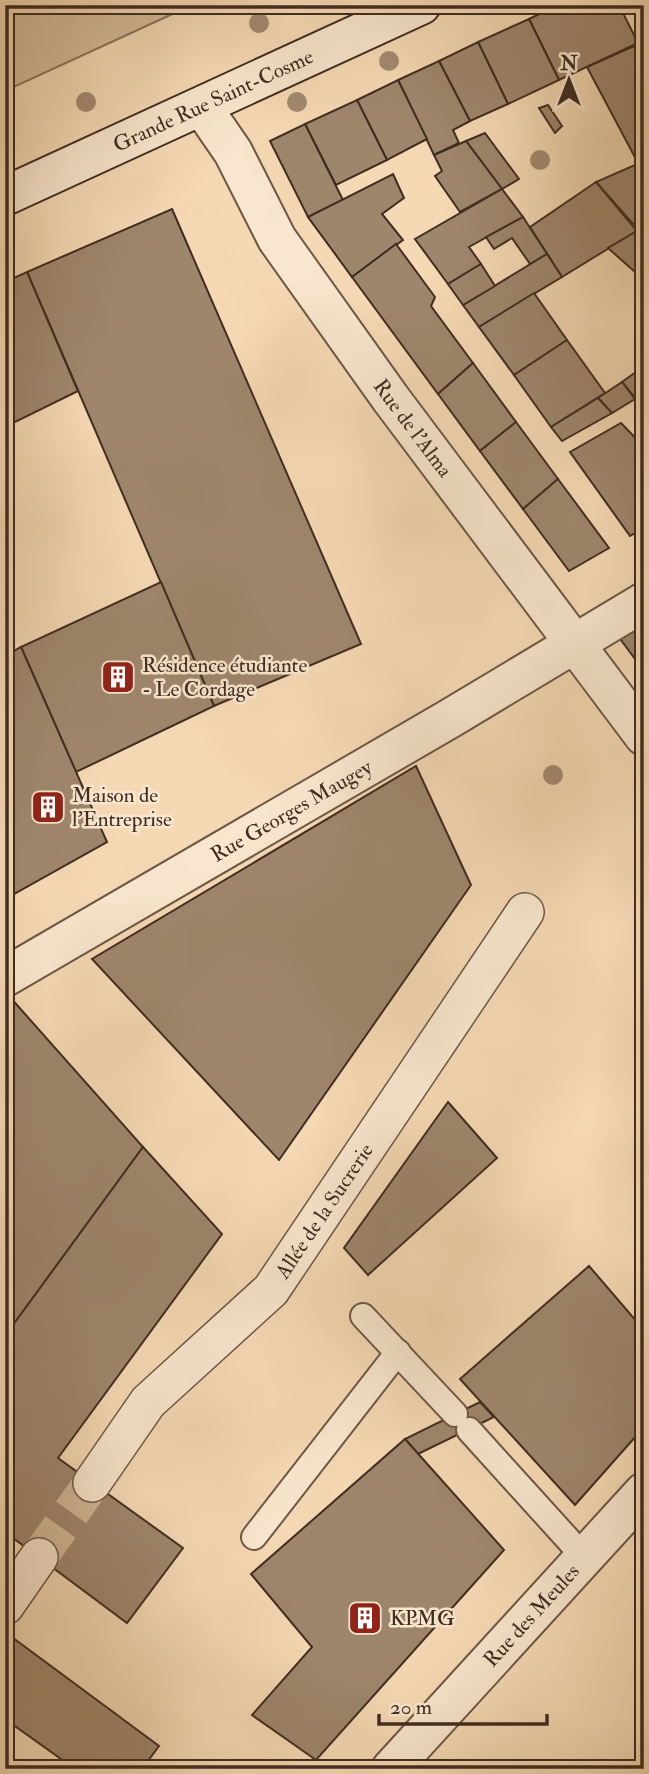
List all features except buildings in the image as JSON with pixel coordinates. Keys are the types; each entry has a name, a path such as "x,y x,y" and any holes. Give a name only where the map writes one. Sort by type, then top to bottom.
{"street":[{"name":"Grande Rue Saint-Cosme","path":"5,196 421,5"},
{"name":"Rue de l'Alma","path":"202,107 233,152 276,239 391,400 644,736"},
{"name":"Rue Georges Maugey","path":"5,976 644,602"},
{"name":"Allée de la Sucrerie","path":"92,1483 148,1402 271,1290 525,912"},
{"name":"Rue des Meules","path":"391,1769 644,1492"},
{"path":"5,1606 39,1557"}],"lane":[{"path":"363,1316 584,1557"},
{"path":"254,1537 398,1352"}],"shaded area":[{"path":"5,5 192,5 5,91"}],"tunnel":[{"path":"39,1557 92,1483"}],"place":[{"name":"Résidence étudiante - Le Cordage","path":"118,677"},
{"name":"Maison de l'Entreprise","path":"48,807"},
{"name":"KPMG","path":"365,1618"}]}
